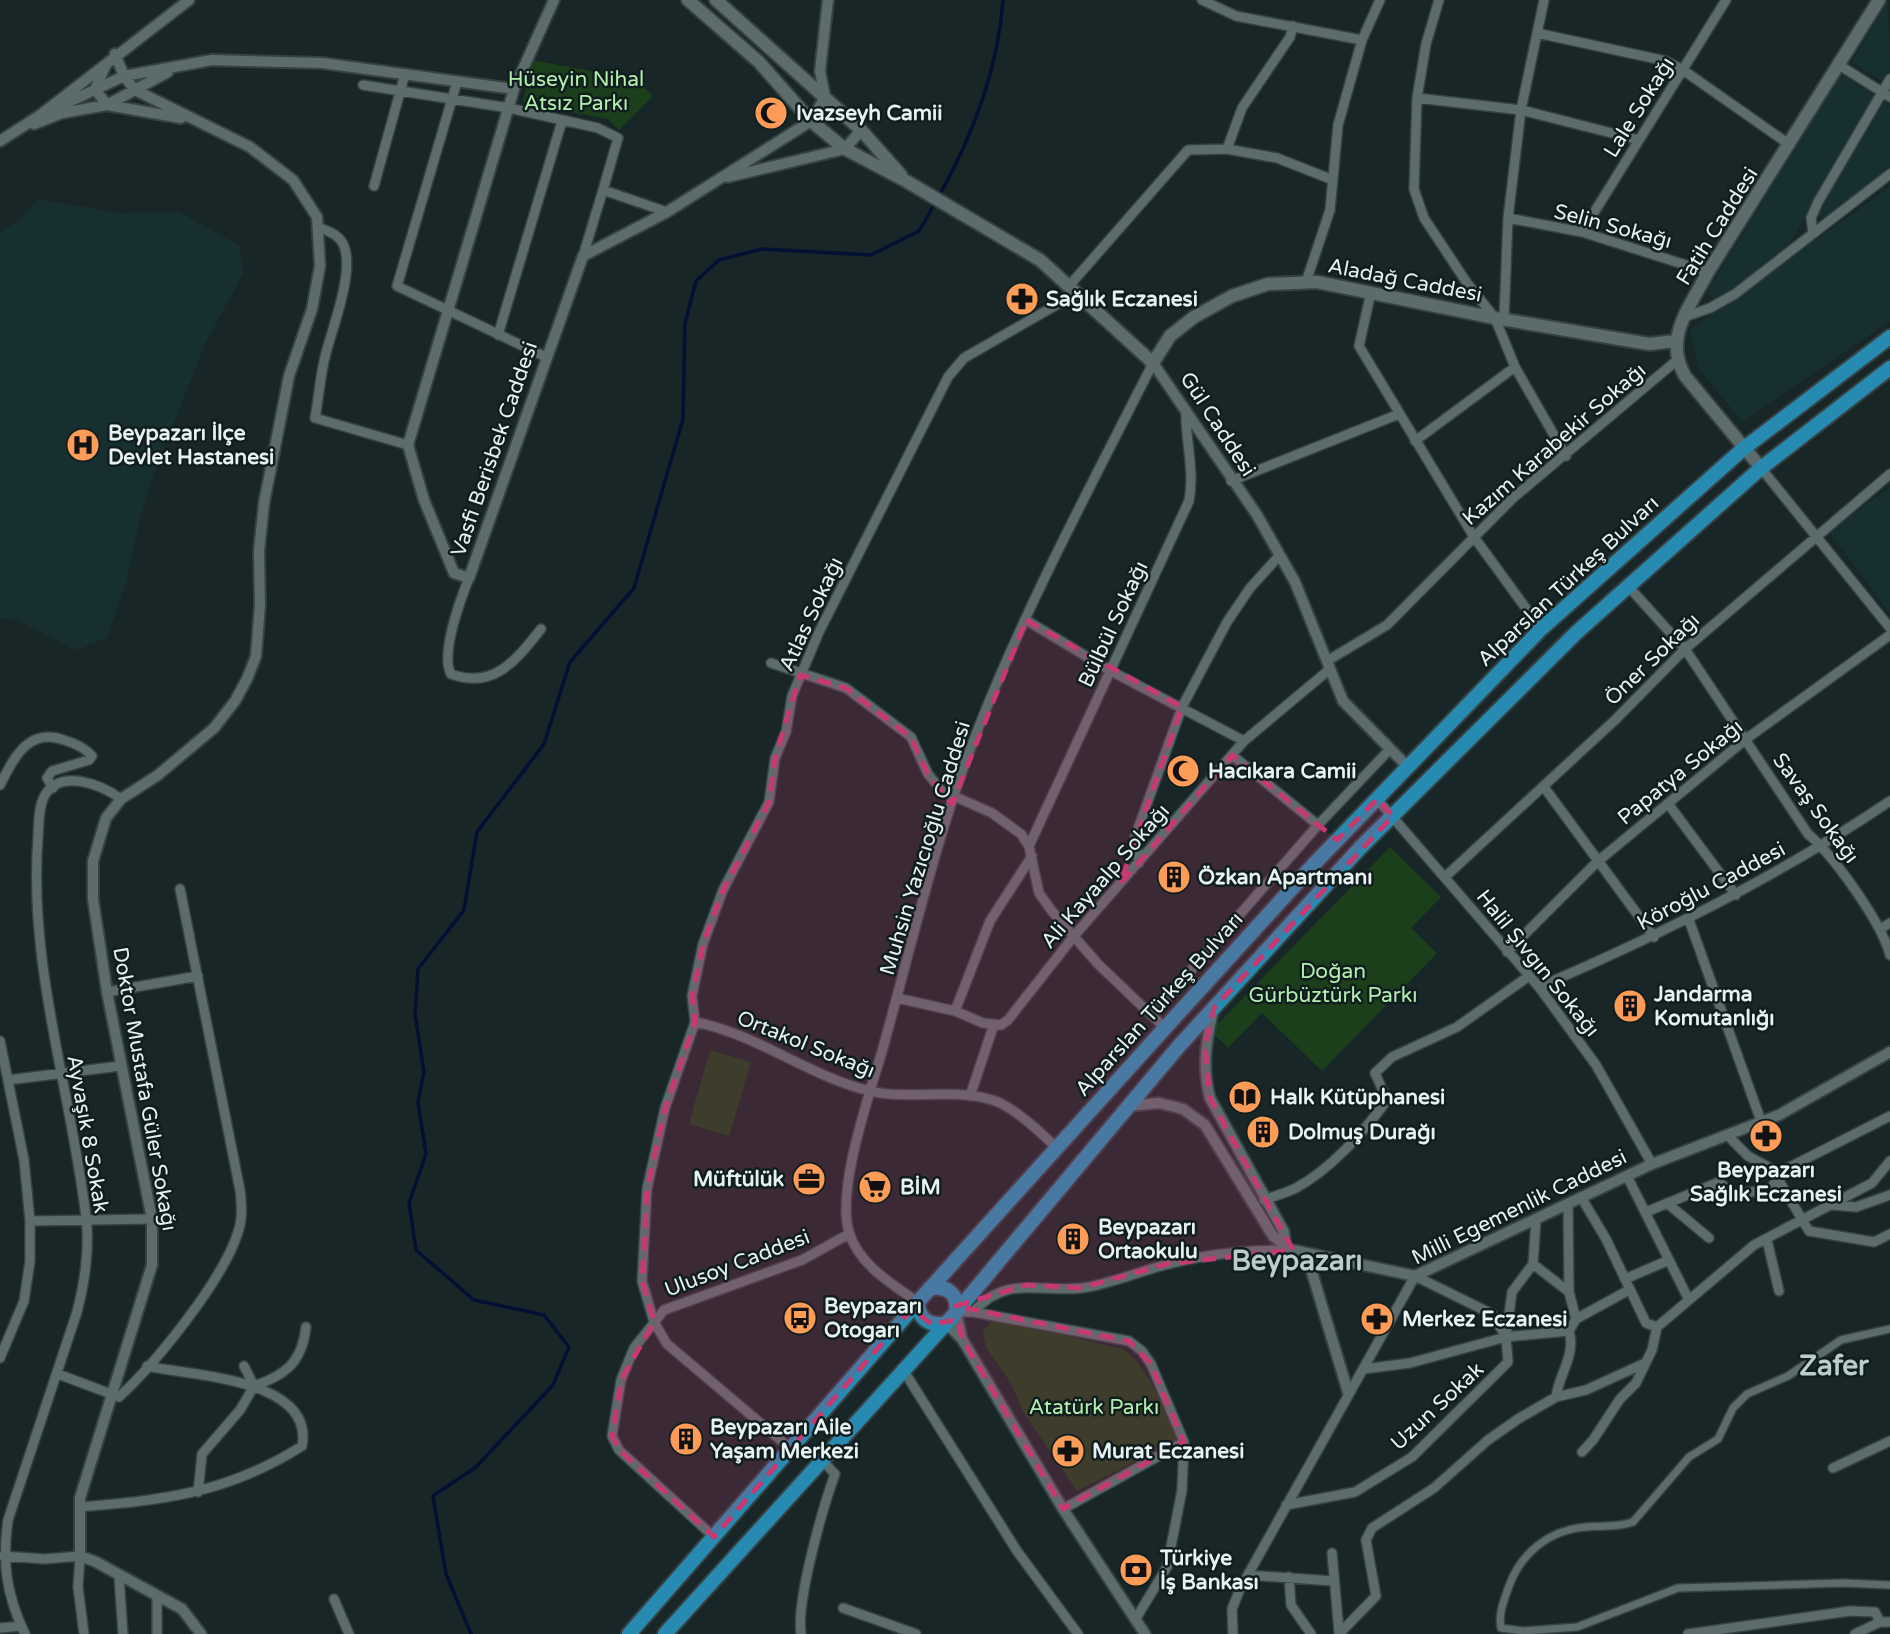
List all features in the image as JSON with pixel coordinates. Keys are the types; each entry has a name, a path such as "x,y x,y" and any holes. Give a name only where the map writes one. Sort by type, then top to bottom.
{"highway":[{"name":"Alparslan Türkeş Bulvarı","path":"629,1634 929,1289 1165,1028 1377,799 1541,629 1743,449 1890,337"},
{"name":"Alparslan Türkeş Bulvarı","path":"664,1634 902,1368 951,1318 1214,1008 1392,816 1577,632 1628,586 1761,468 1890,368"},
{"path":"918,1302 919,1313 926,1321 936,1325 951,1318 957,1301 951,1292 938,1287 929,1289"}],"main road":[{"name":"Gül Caddesi","path":"688,0 759,62 811,121 845,149 906,180 1040,260 1153,363"},
{"name":"Gül Caddesi","path":"716,0 861,130 906,180"},
{"name":"Fatih Caddesi","path":"1676,361 1676,341 1684,317 1709,272 1879,0"},
{"name":"Aladağ Caddesi","path":"1153,363 1170,336 1194,317 1232,296 1268,284 1306,282 1371,292 1499,319 1650,344 1676,341"},
{"path":"1676,361 1743,449 1761,468"}],"street":[{"path":"39,116 189,0"},
{"path":"318,227 334,234 344,244 346,259 340,304 326,354 315,418 408,445 514,89 554,0"},
{"path":"583,256 667,212 811,121 825,97 820,71 828,0"},
{"path":"1202,0 1237,16 1362,40"},
{"path":"1306,282 1328,221 1338,125 1362,40 1380,0"},
{"path":"1439,0 1426,44 1417,99 1414,189 1424,218 1467,283 1499,319"},
{"path":"1544,0 1521,110 1499,319 1515,368 1566,456"},
{"name":"Lale Sokağı","path":"1582,232 1726,0"},
{"path":"1227,149 1242,108 1290,37 1293,26"},
{"path":"1537,33 1666,61 1683,69 1790,145"},
{"path":"53,788 59,783 93,783 121,799 158,775 214,728 235,701 256,656 264,503 289,376 317,288 318,227 312,208 293,180 250,147 135,90 124,76 116,54"},
{"path":"95,89 99,75 116,54"},
{"path":"0,141 39,116 124,76 185,65 262,60 333,64 514,89"},
{"path":"15,131 62,113 107,105 185,65"},
{"path":"1839,65 1886,95"},
{"path":"374,186 405,74"},
{"path":"1813,233 1811,218 1818,202 1886,95 1890,79"},
{"path":"457,82 397,286 446,312 546,357"},
{"path":"363,85 509,108 598,128 618,138 583,256"},
{"path":"95,89 107,105 195,120"},
{"path":"1417,99 1521,110 1639,140"},
{"path":"498,335 562,121"},
{"path":"725,177 845,149 861,130"},
{"name":"Atlas Sokağı","path":"695,1022 692,996 703,944 723,890 769,802 775,758 786,733 792,696 800,675 819,632 948,377 964,358 1073,289 1188,150 1227,149 1277,158 1333,180"},
{"path":"1684,317 1710,308 1735,294 1890,174"},
{"path":"603,190 667,212"},
{"name":"Selin Sokağı","path":"1508,218 1582,232 1709,272"},
{"name":"Vasfi Berisbek Caddesi","path":"408,445 424,500 454,573 470,578 583,256"},
{"path":"1371,292 1359,346 1474,537 1541,629"},
{"name":"Kazım Karabekir Sokağı","path":"1328,665 1387,625 1513,498 1676,361"},
{"name":"Gül Caddesi","path":"1153,363 1186,409 1231,481 1257,515 1295,582 1343,701 1408,767"},
{"name":"Muhsin Yazıcıoğlu Caddesi","path":"918,1302 869,1265 849,1234 844,1202 871,1091 954,799 979,725 1026,620 1153,363"},
{"path":"1415,441 1515,368"},
{"name":"Bülbül Sokağı","path":"1029,846 1189,501 1192,464 1185,428 1186,409"},
{"path":"1231,481 1399,414"},
{"path":"1761,468 1890,628"},
{"name":"Öner Sokağı","path":"1446,877 1544,787 1685,649 1815,535 1890,474"},
{"path":"1139,863 1135,837 1182,706 1227,622 1250,588 1279,556"},
{"path":"470,578 454,625 447,667 450,674 478,678 497,675 525,651 541,629"},
{"name":"Savaş Sokağı","path":"1628,586 1685,649 1808,834 1823,847 1880,929 1890,956"},
{"path":"1026,620 1109,670 1182,706 1244,741"},
{"name":"Papatya Sokağı","path":"1507,952 1597,862 1746,739 1890,635"},
{"path":"771,663 800,675 824,678 846,688 911,737 928,774 942,791 1007,822 1029,846 1039,892 1098,964 1165,1028"},
{"name":"Ali Kayaalp Sokağı","path":"993,1024 1000,1025 1008,1020 1074,936 1244,741 1328,665"},
{"name":"Ayvaşık 8 Sokak","path":"0,785 17,752 39,736 51,736 88,751 92,756 52,771 47,778 53,788 45,794 40,811 34,879 60,1075 78,1157 87,1221 84,1285 58,1374 8,1520 2,1556 8,1590 23,1630"},
{"path":"1152,1015 1318,825 1390,749"},
{"path":"1232,755 1318,825"},
{"path":"1544,787 1582,835 1597,862 1654,937"},
{"name":"Doktor Mustafa Güler Sokağı","path":"84,1634 78,1587 80,1507 110,1395 152,1265 152,1219 120,1066 93,899 93,861 106,818 121,799"},
{"name":"Halil Şıvgın Sokağı","path":"1377,799 1539,987 1596,1065 1652,1164"},
{"name":"Köroğlu Caddesi","path":"1539,987 1689,920 1823,847 1890,801"},
{"path":"1669,805 1735,895"},
{"path":"955,1011 990,921 1032,856"},
{"path":"58,1374 119,1397 172,1339 222,1267 239,1231 240,1190 180,889"},
{"path":"1689,920 1761,1121"},
{"path":"1880,929 1890,923"},
{"path":"107,992 198,976"},
{"path":"1264,1200 1296,1188 1336,1157 1376,1116 1387,1100 1375,1073 1392,1057 1457,1027 1529,976"},
{"path":"897,998 955,1011 993,1024 970,1096"},
{"path":"1214,1008 1205,1060 1210,1098 1284,1232 1289,1246"},
{"name":"Ortakol Sokağı","path":"695,1022 760,1044 815,1072 871,1091 970,1096 1000,1103 1057,1148"},
{"name":"Ulusoy Caddesi","path":"654,1322 642,1281 647,1189 666,1108 695,1022"},
{"path":"0,1041 24,1160 30,1221 30,1261 24,1301 0,1357"},
{"name":"Milli Egemenlik Caddesi","path":"1233,1634 1232,1609 1248,1575 1415,1276 1652,1164 1779,1115 1890,1052"},
{"path":"8,1080 120,1066"},
{"path":"1129,1106 1159,1103 1183,1109 1205,1125 1273,1236 1289,1246 1310,1266 1348,1392"},
{"path":"1646,1212 1719,1182 1725,1184 1733,1194 1769,1190 1786,1169 1890,1116"},
{"path":"1727,1135 1748,1156 1772,1169 1809,1231 1874,1242 1890,1234"},
{"path":"1582,1452 1620,1399 1636,1383 1651,1350 1657,1326 1688,1298 1728,1270 1754,1245 1872,1183 1890,1161"},
{"path":"1627,1176 1688,1298"},
{"path":"1830,1204 1856,1207 1890,1195"},
{"path":"1581,1197 1646,1323 1657,1326"},
{"path":"1667,1203 1709,1238"},
{"path":"1568,1204 1569,1292 1576,1319"},
{"path":"30,1221 152,1219"},
{"path":"1536,1220 1534,1264 1569,1292"},
{"name":"Ulusoy Caddesi","path":"654,1322 664,1310 802,1260 849,1234"},
{"path":"1767,1240 1779,1291"},
{"path":"974,1312 987,1297 1027,1285 1081,1288 1178,1262 1289,1246 1415,1276 1492,1314 1506,1337"},
{"path":"1625,1279 1669,1260"},
{"name":"Uzun Sokak","path":"1286,1505 1354,1492 1412,1457 1508,1362 1506,1337 1512,1292 1534,1264"},
{"path":"1556,1397 1573,1344 1569,1331 1576,1319 1629,1290"},
{"path":"1135,1620 1167,1567 1182,1490 1184,1442 1151,1364 1142,1351 1129,1341 974,1312 951,1318 1063,1509 1135,1620 1145,1634"},
{"path":"714,1537 619,1450 612,1436 621,1380 634,1348 654,1322 667,1344 791,1449"},
{"path":"198,1492 202,1454 240,1410 254,1386 278,1378 294,1364 301,1352 306,1327"},
{"path":"1890,1329 1842,1340 1787,1376 1747,1394 1733,1408 1718,1439 1689,1457 1633,1522 1621,1527 1565,1531 1523,1556 1503,1601 1499,1621 1500,1628 1562,1630 1678,1588 1843,1583 1890,1585"},
{"path":"1364,1369 1410,1363 1506,1337 1569,1331"},
{"path":"1339,1633 1360,1615 1376,1596 1366,1540 1372,1528 1434,1488 1488,1440 1556,1397 1586,1390 1643,1364"},
{"path":"80,1507 165,1500 198,1492 238,1477 302,1446 302,1429 291,1406 279,1397 254,1386 147,1366"},
{"path":"244,1366 254,1386"},
{"path":"902,1368 1017,1551 1078,1634"},
{"path":"1833,1468 1890,1441"},
{"path":"1063,1509 1184,1442"},
{"path":"801,1634 803,1600 825,1501 835,1474 821,1459"},
{"path":"1332,1553 1339,1633"},
{"path":"2,1556 44,1559 80,1556 96,1562 181,1609 197,1631"},
{"path":"1248,1575 1333,1581"},
{"path":"119,1577 123,1634"},
{"path":"1289,1577 1292,1605 1311,1634"},
{"path":"157,1595 157,1634"},
{"path":"334,1598 349,1634"},
{"path":"843,1608 916,1634"},
{"path":"1688,1634 1850,1611 1875,1612 1885,1622"},
{"path":"1855,1634 1885,1622"},
{"path":"1878,1634 1885,1622"},
{"path":"0,1628 23,1630"}],"highlighted area":[{"path":"1026,620 1182,707 1120,884 1232,755 1337,840 1377,799 1393,816 1214,1008 1205,1047 1210,1098 1293,1250 1167,1264 1081,1288 1027,1285 956,1306 1129,1341 1151,1364 1184,1442 1063,1509 962,1339 958,1320 931,1324 912,1309 714,1537 619,1450 612,1436 621,1380 654,1322 642,1281 647,1189 665,1108 695,1022 692,996 703,944 723,890 769,802 775,758 800,675 846,688 911,737 928,774 952,804"}],"shaded area":[{"path":"1888,0 1890,74 1885,83 1852,62"},
{"path":"1841,74 1876,97 1786,249 1716,301 1706,294"},
{"path":"1884,102 1890,105 1890,169 1824,219 1816,214"},
{"path":"1890,187 1890,321 1742,422 1698,367 1690,330"},
{"name":"Beypazarı İlçe Devlet Hastanesi","path":"38,199 120,213 179,212 240,246 243,274 206,342 156,468 140,517 127,580 107,638 76,650 17,620 0,619 0,232 21,219"},
{"path":"1890,487 1890,613 1829,532"}],"green space":[{"name":"Hüseyin Nihal Atsız Parkı","path":"531,60 636,79 653,96 619,130 608,119 523,103"},
{"name":"Doğan Gürbüztürk Parkı","path":"1390,847 1441,897 1411,928 1437,953 1322,1071 1262,1013 1228,1048 1211,1031"},
{"path":"710,1050 751,1062 729,1136 689,1124"},
{"name":"Atatürk Parkı","path":"992,1321 1005,1321 1122,1349 1140,1365 1148,1377 1179,1439 1077,1491 1022,1410 1011,1383 986,1348 983,1331"}],"waterway":[{"path":"939,196 982,101 996,51 1003,0"},
{"path":"471,1634 446,1574 433,1496 476,1467 553,1385 569,1347 544,1315 474,1300 416,1250 409,1203 426,1154 418,1102 424,1072 415,1014 418,969 464,910 477,832 544,744 570,662 634,588 683,419 685,323 696,281 719,260 762,249 871,255 919,231 935,203"}],"place":[{"name":"Ivazseyh Camii","path":"771,113"},
{"name":"Sağlık Eczanesi","path":"1022,299"},
{"name":"Beypazarı İlçe Devlet Hastanesi","path":"83,445"},
{"name":"Hacıkara Camii","path":"1183,771"},
{"name":"Özkan Apartmanı","path":"1174,877"},
{"name":"Jandarma Komutanlığı","path":"1630,1006"},
{"name":"Halk Kütüphanesi","path":"1245,1097"},
{"name":"Dolmuş Durağı","path":"1263,1132"},
{"name":"Beypazarı Sağlık Eczanesi","path":"1766,1136"},
{"name":"Müftülük","path":"809,1179"},
{"name":"BİM","path":"875,1187"},
{"name":"Beypazarı Ortaokulu","path":"1073,1239"},
{"name":"Beypazarı Otogarı","path":"800,1318"},
{"name":"Merkez Eczanesi","path":"1377,1319"},
{"name":"Beypazarı Aile Yaşam Merkezi","path":"686,1439"},
{"name":"Murat Eczanesi","path":"1068,1451"},
{"name":"Türkiye İş Bankası","path":"1136,1570"}],"district":[{"name":"Beypazarı","path":"1297,1260"},
{"name":"Zafer","path":"1834,1365"}]}
